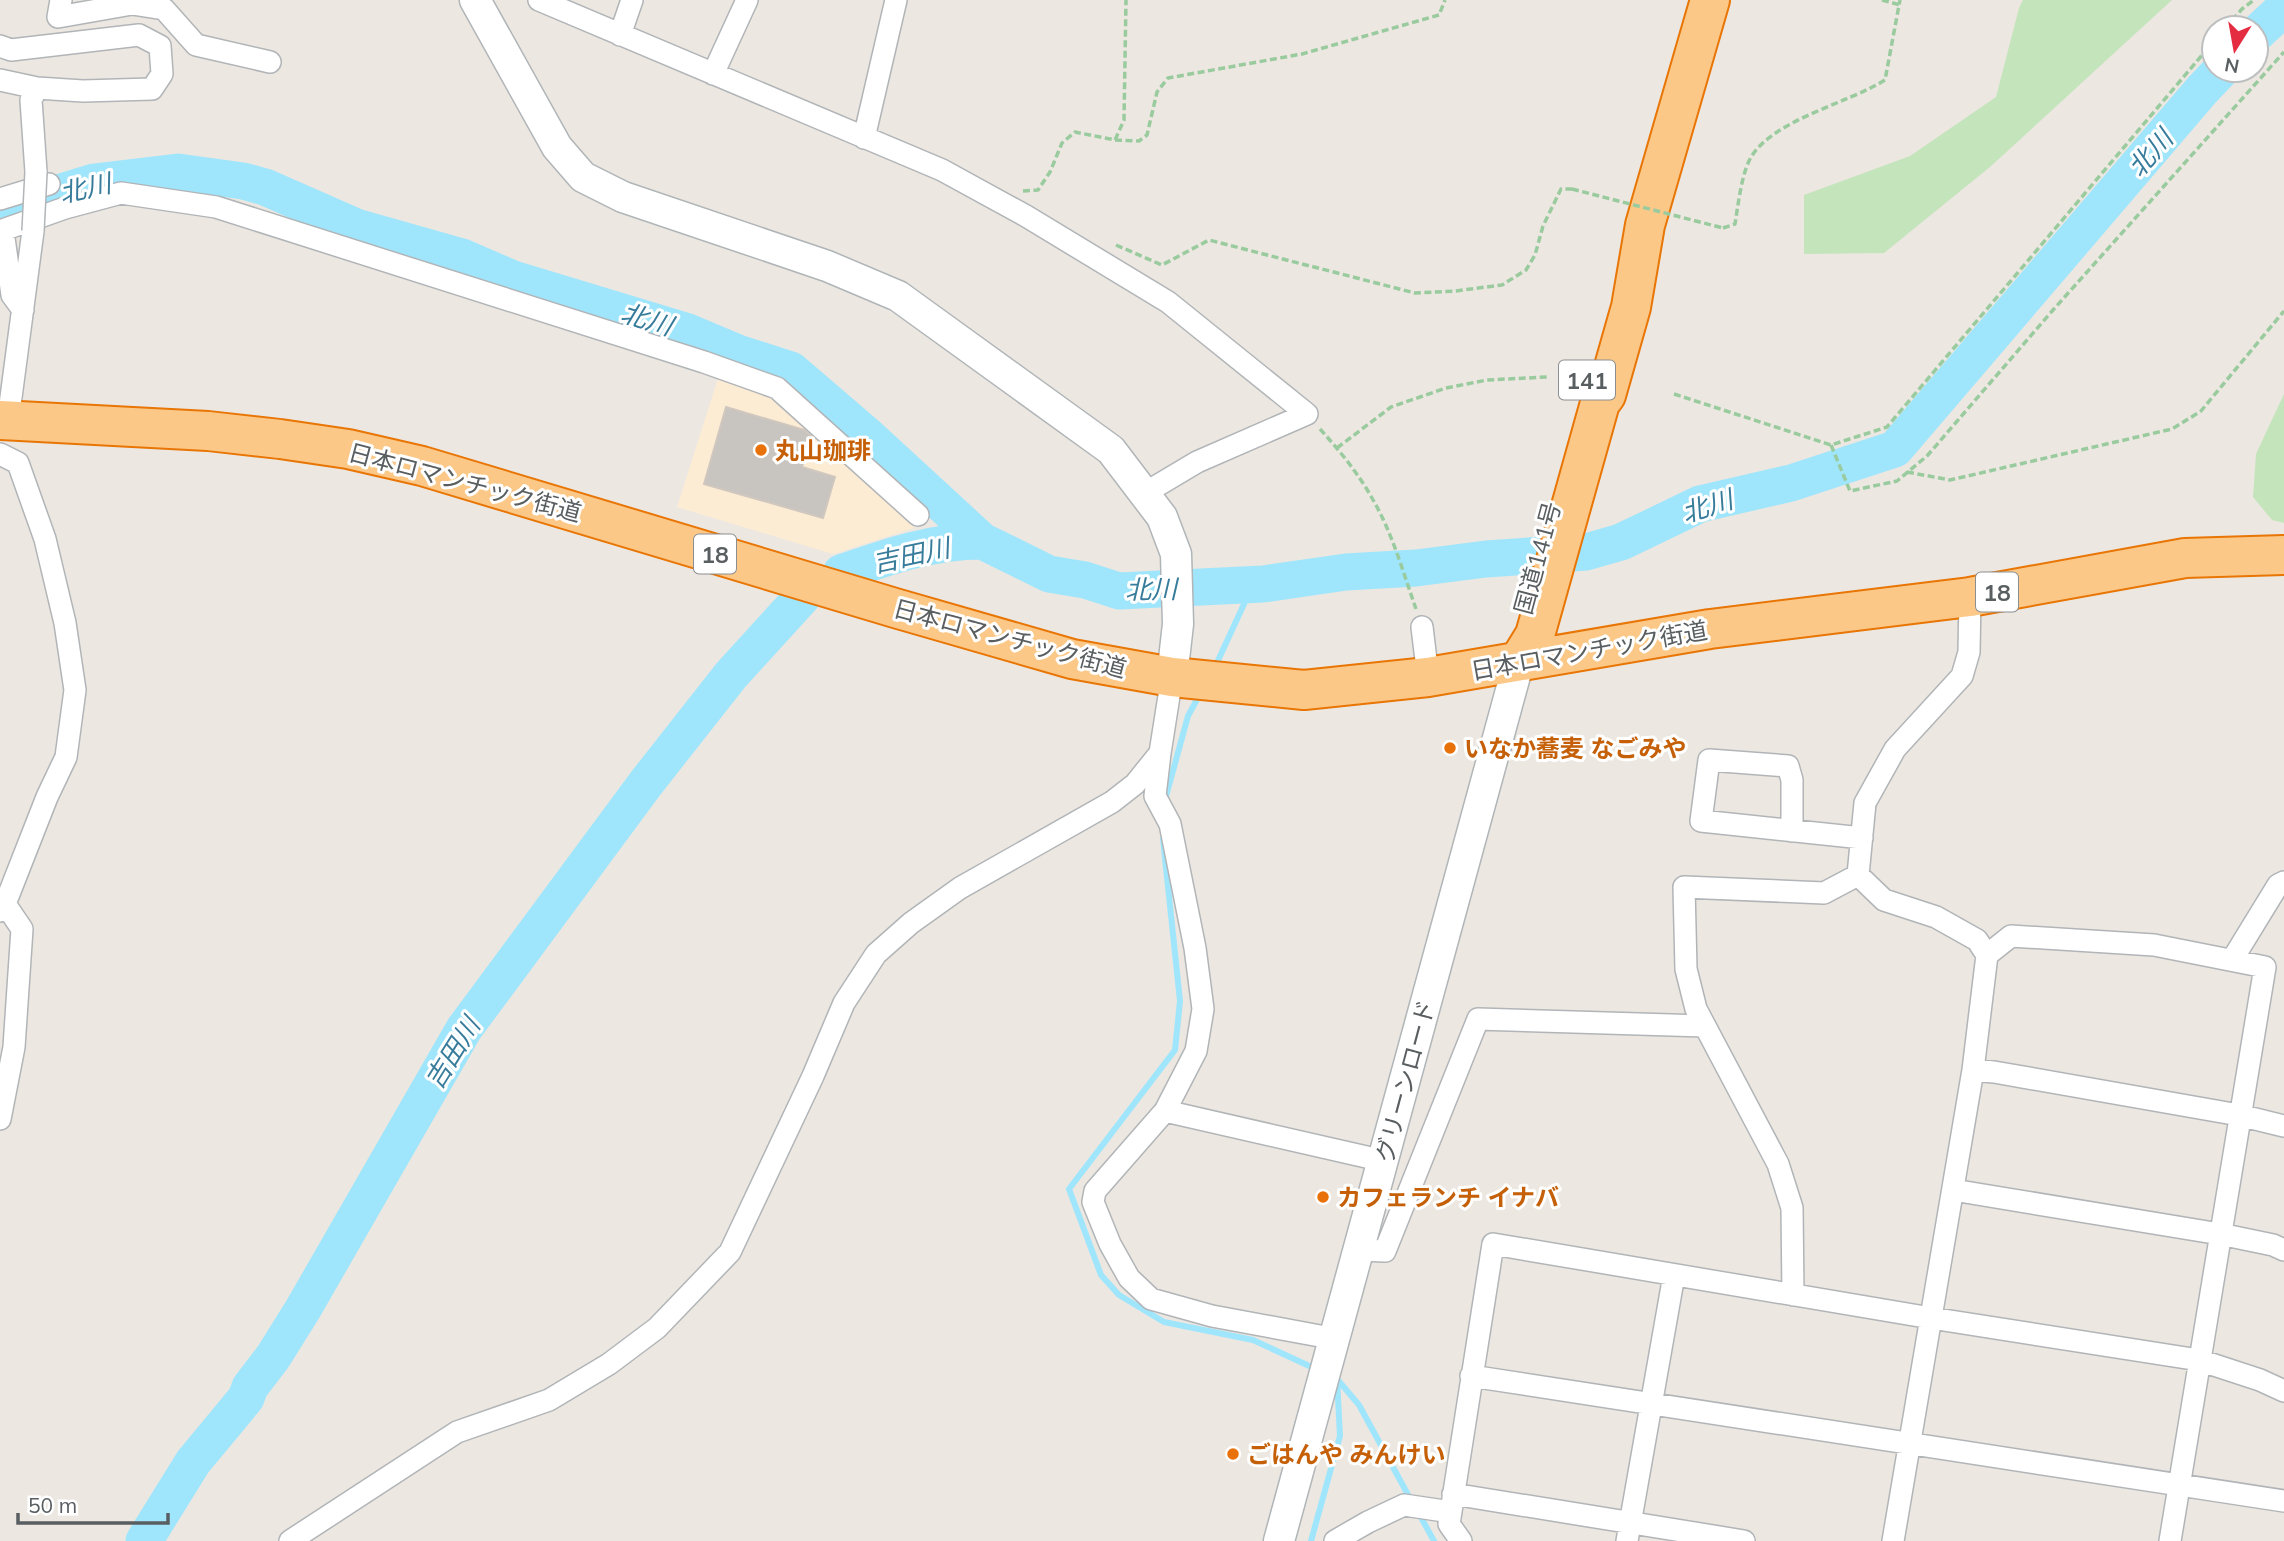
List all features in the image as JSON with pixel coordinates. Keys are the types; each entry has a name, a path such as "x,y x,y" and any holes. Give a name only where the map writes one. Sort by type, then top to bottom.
{"highway":[{"name":"国道141号","path":"1518,661 1535,635 1537,595 1552,538 1600,403 1606,395 1630,307 1645,225 1710,0"},
{"name":"日本ロマンチック街道","path":"3,432 208,431 348,449 422,466 1072,659 1172,677 1304,690 1428,677 1710,629 1970,597 2185,558 2284,555"}],"street":[{"path":"61,0 58,17 132,2 164,9 196,45 270,62"},
{"path":"475,0 557,148 583,177 623,197 827,265 898,296 1111,450 1162,517 1175,554 1178,624 1156,796 1170,824 1195,948 1203,1009 1196,1051 1166,1111 1095,1191 1093,1202 1110,1244 1129,1278 1151,1299 1212,1316 1336,1339"},
{"path":"539,0 942,170 1026,216 1168,302 1307,414 1197,462 1145,493"},
{"path":"620,35 632,0"},
{"path":"713,74 747,0"},
{"path":"864,138 896,0"},
{"path":"0,46 11,50 139,35 160,46 162,74 152,89 83,91 37,88 0,80"},
{"path":"0,1119 14,1047 22,929 3,907 66,757 75,690 65,623 45,539 18,463 3,432 43,178 31,100 37,88"},
{"path":"0,199 43,178"},
{"path":"23,310 12,295 1,231 65,208 121,193 216,207 704,362 777,388 918,515"},
{"path":"1858,875 1865,803 1895,749 1962,676 1969,652 1970,597"},
{"path":"1422,627 1428,677"},
{"name":"グリーンロード","path":"1279,1541 1518,661"},
{"path":"290,1541 457,1432 549,1400 609,1364 657,1328 730,1252 813,1076 844,1003 876,954 911,923 960,888 1112,802 1135,784 1160,753"},
{"path":"1792,831 1792,780 1788,766 1709,760 1701,821 1792,831 1861,838"},
{"path":"1858,875 1884,900 1936,917 1978,940 1987,955 1973,1070 1893,1541"},
{"path":"1793,1295 1792,1208 1778,1164 1696,1009 1686,969 1684,887 1824,893 1858,875"},
{"path":"2232,960 2278,885 2284,882"},
{"path":"1987,955 2011,936 2154,945 2265,967 2170,1541"},
{"path":"1359,1250 1385,1251 1478,1019 1704,1026"},
{"path":"1973,1070 2239,1115 2284,1126"},
{"path":"1166,1111 1384,1161"},
{"path":"1953,1190 2220,1234 2273,1245 2284,1250"},
{"path":"1461,1541 1449,1524 1493,1244 2199,1360 2260,1380 2284,1391"},
{"path":"1628,1532 1674,1275"},
{"path":"1471,1376 2284,1501"},
{"path":"1335,1541 1404,1505 1452,1503 1628,1532 1744,1541"}],"path":[{"path":"1115,140 1124,120 1126,0"},
{"path":"1016,191 1038,190 1050,172 1062,144 1075,132 1115,140 1139,141 1147,135 1157,92 1168,78 1314,50 1439,15 1445,0"},
{"path":"1112,243 1162,265 1209,240 1415,293 1502,285 1526,270 1535,256 1542,226 1561,189 1572,189 1723,228 1735,224 1747,164 1758,145 1792,124 1871,89 1885,80 1900,2 1882,0"},
{"path":"2238,14 2254,0"},
{"path":"1831,445 1850,491 1897,481 1927,456 2062,300 2284,52"},
{"path":"1674,394 1831,445 1887,427 2200,58"},
{"path":"1907,472 1950,480 2172,429 2201,411 2284,311"},
{"path":"1337,448 1391,407 1413,399 1446,388 1487,380 1547,376"},
{"path":"1307,414 1337,448 1372,498 1398,555 1422,627"}],"shaded area":[{"path":"722,366 795,405 904,513 914,528 833,554 677,507"}],"green space":[{"path":"2023,0 2172,0 1990,167 1884,253 1804,254 1804,195 1910,156 1996,97"},
{"path":"2284,394 2284,523 2272,520 2253,497 2256,454"}],"building":[{"name":"丸山珈琲","path":"726,407 804,430 811,436 802,467 835,477 823,518 704,484"}],"waterway":[{"name":"北川","path":"2270,21 2284,8"},
{"name":"北川","path":"0,211 94,182 178,172 243,181 265,187 356,227 462,257 513,279 688,332 738,353 791,370 869,437 982,541 1049,574 1085,580 1119,591 1263,584 1346,572 1586,552 1621,542 1700,504 1791,483 1895,449 2208,84"},
{"name":"吉田川","path":"841,573 928,547 982,541"},
{"path":"1215,667 1250,591 1263,584"},
{"name":"吉田川","path":"144,1541 193,1462 246,1398 250,1387 273,1357 464,1029 646,783 731,675 803,596"},
{"path":"1165,800 1188,716 1201,692"},
{"path":"1163,839 1180,1001 1175,1050 1069,1189 1101,1275 1119,1295 1164,1322 1253,1340 1318,1370"},
{"path":"1337,1379 1359,1405 1412,1502"},
{"path":"1311,1541 1340,1436 1337,1379"},
{"path":"1418,1512 1434,1541"}],"place":[{"name":"丸山珈琲","path":"761,450"},
{"name":"いなか蕎麦 なごみや","path":"1450,748"},
{"name":"カフェランチ イナバ","path":"1323,1197"},
{"name":"ごはんや みんけい","path":"1233,1454"}]}
